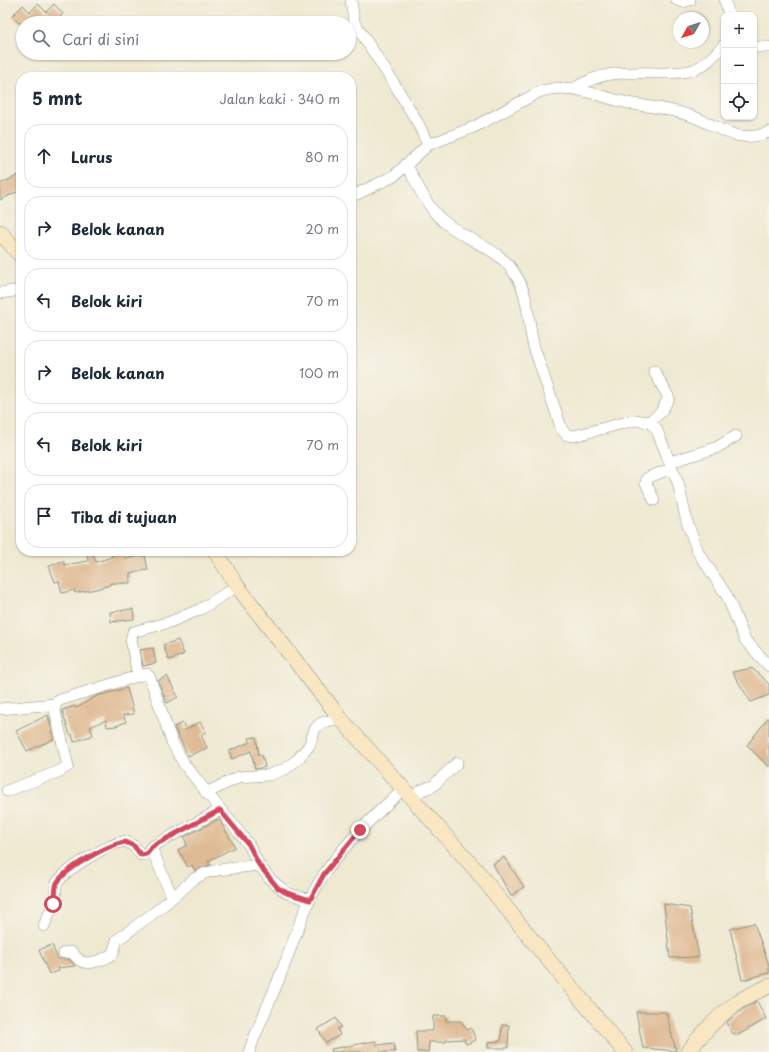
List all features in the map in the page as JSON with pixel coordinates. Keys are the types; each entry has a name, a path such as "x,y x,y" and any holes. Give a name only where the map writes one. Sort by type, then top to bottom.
{"street":[{"path":"351,0 353,16"},
{"path":"677,0 683,2 690,0"},
{"path":"725,0 728,12"},
{"path":"356,25 418,123 428,145"},
{"path":"757,47 769,47"},
{"path":"575,88 589,79 616,72 682,72 693,70 721,48"},
{"path":"356,194 394,176 428,145 474,127 539,92 562,87 575,88 627,103 690,115 729,133 751,136 769,132"},
{"path":"406,164 428,204 441,219 504,261 515,272 523,290 527,305 534,347 562,430 567,435 574,436 635,420 650,422 659,434 678,483 686,522 698,552 727,596 745,640 769,666"},
{"path":"0,232 16,250"},
{"path":"0,293 16,291"},
{"path":"650,422 661,412 669,398 654,371"},
{"path":"654,500 646,483 647,478 671,465 716,448 736,436"},
{"path":"218,556 237,586 340,718 476,870 625,1052"},
{"path":"138,676 130,640 133,632 170,622 201,609 237,586"},
{"path":"0,709 55,704 60,700 147,674 150,678 172,742 184,764 249,845 259,865 278,888 287,893 310,900"},
{"path":"7,791 60,771 68,766 56,717 55,704"},
{"path":"206,793 239,777 269,775 285,769 298,760 309,746 315,729 321,723 340,718"},
{"path":"249,1052 256,1031 310,900 324,874 360,830 407,793 433,786 457,763"},
{"path":"44,926 55,900 55,887 64,876 106,847 116,843 125,842 129,843 141,855 149,852 151,847 220,810"},
{"path":"151,847 172,897"},
{"path":"64,953 71,952 80,961 87,963 109,956 113,953 117,940 159,909 194,879 205,873 232,866 259,865"},
{"path":"688,1052 696,1041 724,1012 739,1001 769,986"}],"building":[{"path":"38,4 46,12 54,4 63,14 61,16 16,16 16,20 12,16 23,5 30,12"},
{"path":"16,176 16,192 0,200 0,184"},
{"path":"87,556 94,556 96,562 112,557 125,556 126,559 145,556 148,570 130,573 130,583 110,583 110,585 96,589 75,593 74,590 62,593 59,581 55,582 49,566 63,561 65,565 88,561"},
{"path":"133,609 134,619 111,622 110,612"},
{"path":"178,640 184,654 169,660 163,645"},
{"path":"153,648 156,663 143,666 140,650"},
{"path":"752,668 769,684 769,695 751,702 732,672"},
{"path":"167,676 178,697 167,703 158,681"},
{"path":"127,688 134,714 123,715 126,722 116,726 107,727 106,720 90,727 93,735 74,742 72,734 70,735 62,710 75,706 76,708 97,696"},
{"path":"48,715 54,739 27,751 16,731"},
{"path":"769,717 769,767 747,745"},
{"path":"200,722 206,732 201,735 207,748 188,756 174,727 183,723 185,730"},
{"path":"256,737 259,755 262,755 265,767 255,769 251,751 232,759 229,751 250,742 249,738"},
{"path":"219,819 235,847 208,861 210,865 195,871 192,865 188,867 178,850 187,845 184,837"},
{"path":"504,857 524,887 511,896 493,864"},
{"path":"664,904 690,908 699,957 670,958"},
{"path":"754,923 769,965 769,973 742,980 730,929"},
{"path":"52,945 58,959 69,959 75,966 58,968 59,971 49,974 39,950"},
{"path":"757,1001 766,1019 738,1035 732,1033 727,1022 743,1009"},
{"path":"636,1012 666,1012 676,1051 643,1048"},
{"path":"433,1016 446,1016 446,1021 461,1021 467,1030 471,1028 476,1040 466,1044 464,1039 446,1040 446,1042 429,1042 428,1052 417,1052 416,1031 433,1031"},
{"path":"336,1018 341,1027 337,1029 340,1035 326,1043 318,1029"},
{"path":"502,1025 509,1025 508,1048 488,1048 488,1042 501,1041"},
{"path":"376,1041 377,1045 394,1043 395,1052 332,1052 331,1049"}],"route":[{"path":"53,904 55,900 55,887 58,882 91,856 106,847 116,843 125,842 134,846 141,855 144,855 149,852 151,847 220,810 249,845 259,865 278,888 287,893 310,900 324,874 360,830"}]}
